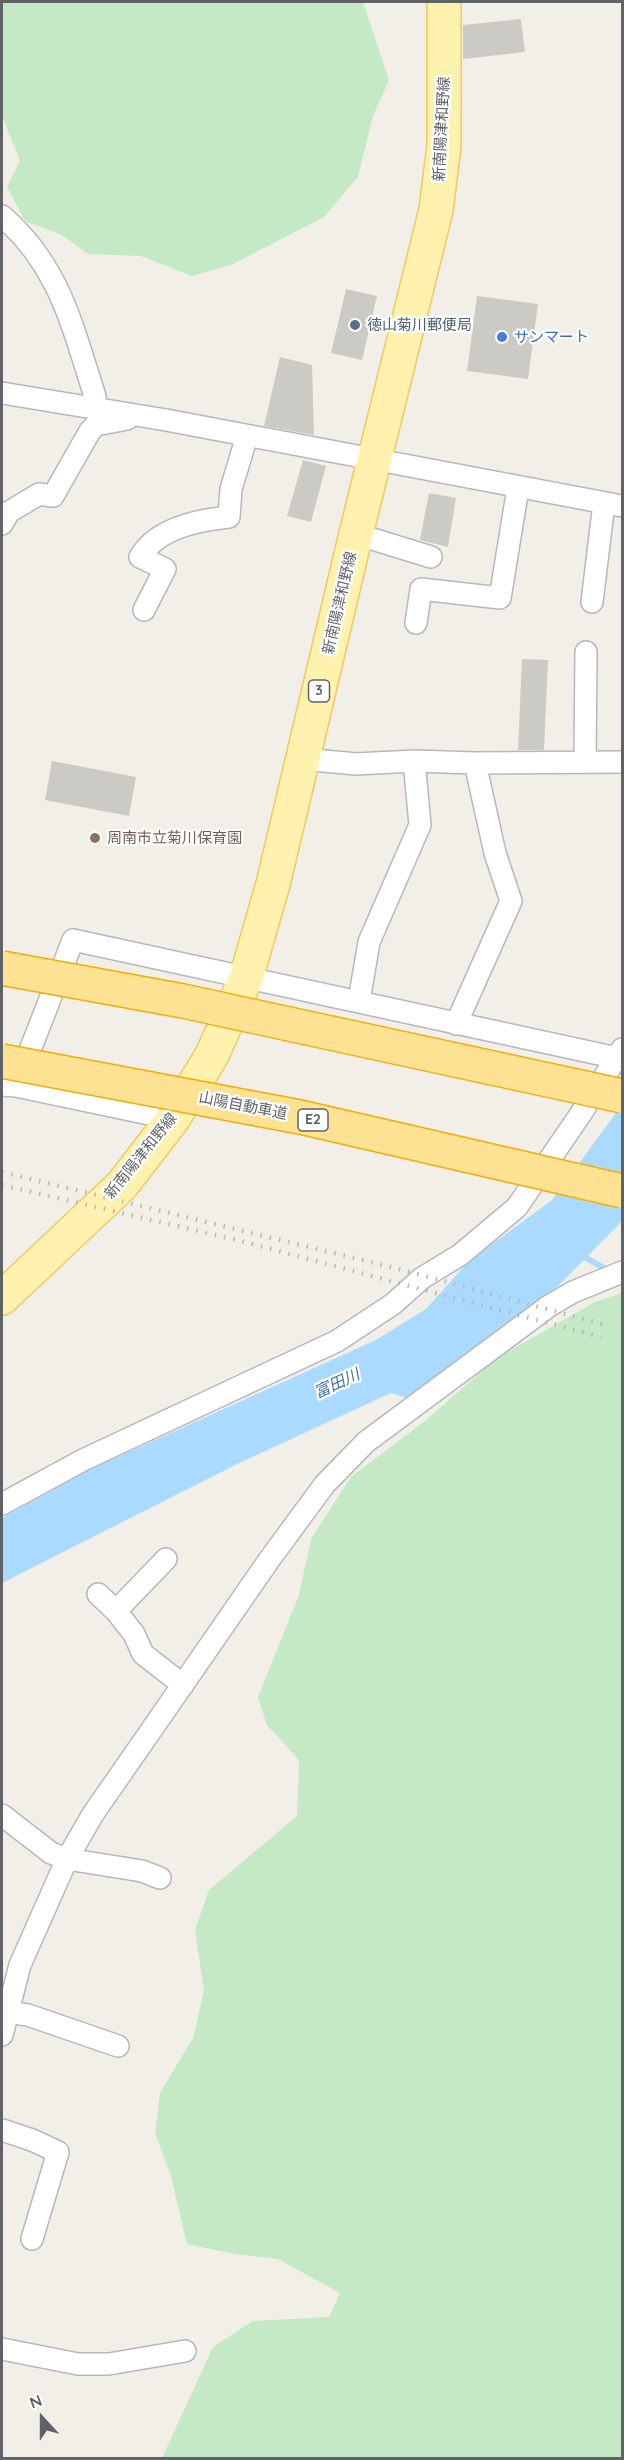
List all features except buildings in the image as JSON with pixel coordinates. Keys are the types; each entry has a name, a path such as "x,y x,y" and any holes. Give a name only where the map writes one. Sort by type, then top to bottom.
{"highway":[{"path":"2,968 183,1001 622,1096"},
{"name":"山陽自動車道","path":"6,1077 300,1117 622,1191"}],"main road":[{"name":"新南陽津和野線","path":"2,1298 122,1185 173,1119 212,1055 246,978 273,884 436,210 444,146 444,2"}],"street":[{"path":"6,227 49,270 65,302 95,396 96,408"},
{"path":"2,393 96,408 613,505 592,602"},
{"path":"2,524 9,512 39,494 53,496 90,431 96,425 126,420 133,415"},
{"path":"144,610 165,569 140,557 147,545 173,530 211,519 229,517 231,489 247,436"},
{"path":"416,623 421,589 500,598 518,488"},
{"path":"356,534 431,557"},
{"path":"585,762 586,652"},
{"path":"303,759 356,764 414,760 475,763 622,762"},
{"path":"359,1002 369,942 420,825 414,760"},
{"path":"456,1024 511,901 495,853 475,763"},
{"path":"2,1504 83,1460 337,1341 393,1304 422,1278 459,1256 517,1207 621,1055 456,1024 73,940 6,1077 173,1119"},
{"path":"2,2035 8,2012 11,1960 93,1814 269,1560 325,1484 366,1442 549,1306 573,1292 622,1272"},
{"path":"116,1611 166,1559"},
{"path":"98,1594 116,1611 134,1634 142,1654 183,1685"},
{"path":"2,1815 51,1853 67,1859 142,1871 160,1878"},
{"path":"8,2012 28,2015 118,2046"},
{"path":"2,2130 32,2139 57,2152 32,2239"},
{"path":"2,2349 34,2357 88,2364 109,2364 185,2351"}],"green space":[{"path":"2,2 363,2 389,80 373,116 358,177 324,217 231,265 192,276 141,256 88,254 62,235 25,221 7,187 20,161 2,116"},
{"path":"622,1293 622,2458 162,2458 213,2347 253,2321 329,2317 340,2293 278,2259 235,2254 187,2244 171,2176 155,2133 160,2093 193,2038 204,1991 195,1930 209,1890 297,1816 299,1760 267,1725 258,1697 299,1595 311,1539 351,1477 425,1421 497,1358 595,1302"}],"water":[{"name":"富田川","path":"622,1105 622,1221 554,1290 406,1398 391,1393 235,1465 2,1583 2,1518 89,1470 376,1340 426,1309 468,1262 552,1200"}],"waterway":[{"path":"582,1254 611,1272"}],"railway":[{"path":"2,1172 399,1269 602,1324"},
{"path":"2,1185 237,1240 601,1337"}],"place":[{"name":"徳山菊川郵便局","path":"355,325"},
{"name":"サンマート","path":"502,337"},
{"name":"周南市立菊川保育園","path":"95,838"}]}
